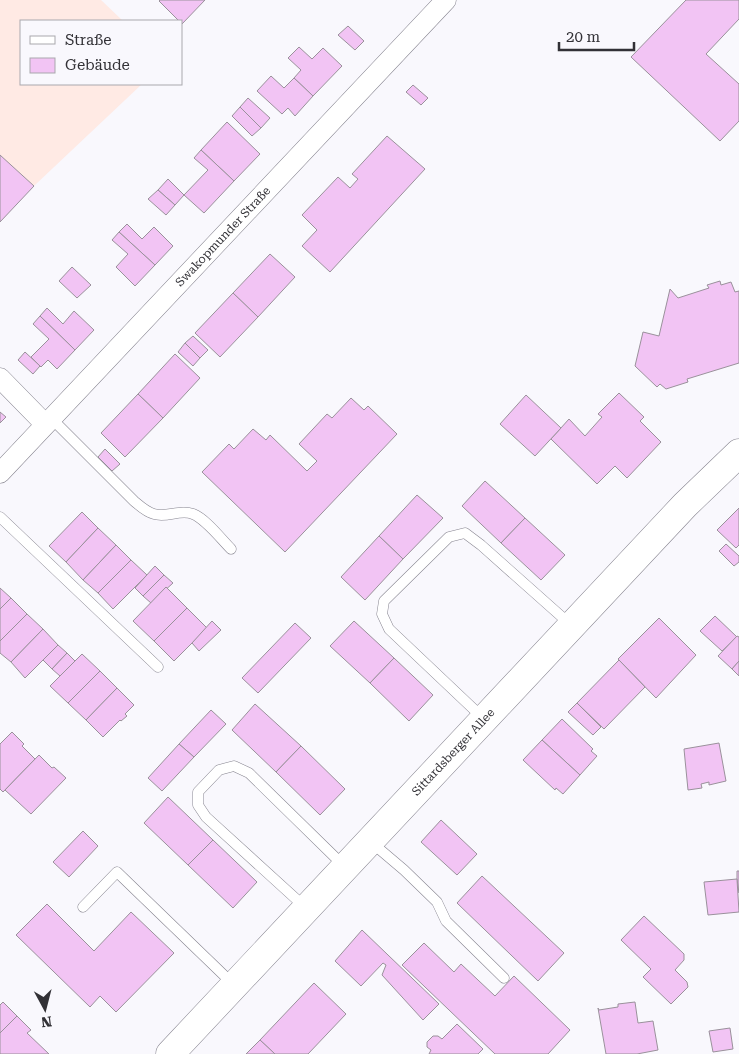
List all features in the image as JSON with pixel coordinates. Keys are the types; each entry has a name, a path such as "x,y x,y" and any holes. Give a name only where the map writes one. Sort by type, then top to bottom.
{"main road":[{"name":"Sittardsberger Allee","path":"170,1054 685,506 739,453"}],"street":[{"name":"Swakopmunder Straße","path":"0,473 446,0"},
{"path":"0,378 48,421"}],"lane":[{"path":"48,421 146,511 162,515 183,512 193,514 231,549"},
{"path":"0,517 158,667"},
{"path":"484,719 389,629 382,614 384,601 449,537 465,533 482,545 572,626"},
{"path":"306,909 206,816 198,804 198,792 219,770 234,766 249,773 346,867"},
{"path":"370,841 437,902 446,921 504,978"},
{"path":"83,908 117,872 234,985"}],"shaded area":[{"path":"0,0 101,0 122,20 20,20 20,85 141,85 0,218"}],"building":[{"path":"205,0 182,24 182,20 178,20 159,1"},
{"path":"686,0 739,0 739,19 706,54 739,84 739,121 720,141 631,57"},
{"path":"348,26 364,41 355,50 338,35"},
{"path":"299,47 312,59 323,48 342,66 313,96 294,78 301,70 288,58"},
{"path":"271,76 284,88 294,78 313,96 295,116 288,108 282,114 257,91"},
{"path":"413,85 428,98 421,105 406,92"},
{"path":"248,98 270,118 261,128 240,107"},
{"path":"240,107 261,128 252,136 232,116"},
{"path":"227,122 260,154 234,181 201,150"},
{"path":"387,136 425,169 330,272 302,246 317,230 302,215 338,177 350,188 358,179 352,174"},
{"path":"201,150 234,181 204,213 184,195 208,170 194,158"},
{"path":"0,155 34,186 0,222"},
{"path":"168,179 184,195 175,205 158,190"},
{"path":"158,190 175,205 166,215 148,199"},
{"path":"127,224 142,239 154,227 173,246 155,265 119,232"},
{"path":"119,232 155,265 135,286 116,267 128,254 112,240"},
{"path":"270,254 295,277 258,317 233,293"},
{"path":"72,267 91,285 77,298 59,281"},
{"path":"720,281 721,285 731,282 735,292 739,291 739,363 687,379 688,382 666,389 660,384 657,387 635,366 643,332 659,336 670,289 678,298 709,288 707,285"},
{"path":"233,293 258,317 220,357 195,333"},
{"path":"47,308 63,324 74,311 94,330 75,350 40,316"},
{"path":"40,316 75,350 57,369 48,360 41,367 31,357 49,339 33,324"},
{"path":"193,336 208,350 200,358 185,343"},
{"path":"185,343 200,358 193,366 178,352"},
{"path":"25,352 40,366 33,374 18,360"},
{"path":"175,354 200,378 163,418 138,394"},
{"path":"619,393 644,417 640,421 661,442 627,478 615,466 597,484 551,439 569,419 585,436 602,417 598,414"},
{"path":"138,394 163,418 125,457 101,433"},
{"path":"526,395 561,428 535,456 500,424"},
{"path":"351,398 364,410 368,406 397,434 285,552 202,472 229,444 234,449 253,429 266,440 270,435 307,471 317,461 299,444 327,414 332,418"},
{"path":"0,412 6,417 0,423"},
{"path":"105,449 120,464 112,471 98,457"},
{"path":"485,481 525,518 501,543 462,506"},
{"path":"417,495 443,518 403,559 379,536"},
{"path":"739,508 739,545 736,548 717,530"},
{"path":"82,512 98,528 66,562 49,546"},
{"path":"525,518 565,555 541,580 501,543"},
{"path":"98,528 116,545 83,580 66,562"},
{"path":"379,536 403,559 365,600 341,577"},
{"path":"726,544 739,556 739,562 734,566 719,551"},
{"path":"116,545 131,560 98,593 83,580"},
{"path":"131,560 147,575 113,609 98,593"},
{"path":"155,566 164,575 143,596 135,588"},
{"path":"164,575 173,583 151,603 143,596"},
{"path":"166,587 187,608 154,641 133,621"},
{"path":"0,588 11,598 0,609"},
{"path":"11,598 27,614 0,641 0,609"},
{"path":"187,608 207,628 174,661 154,641"},
{"path":"27,614 43,629 11,662 0,653 0,641"},
{"path":"715,616 737,637 722,651 700,631"},
{"path":"659,618 696,655 656,698 618,659"},
{"path":"212,621 221,630 199,651 192,643"},
{"path":"354,621 394,658 370,683 330,646"},
{"path":"295,623 311,638 258,693 242,678"},
{"path":"43,629 58,645 25,678 11,662"},
{"path":"737,636 739,637 739,661 732,669 718,656"},
{"path":"58,645 67,653 52,669 43,660"},
{"path":"67,653 75,661 60,676 52,669"},
{"path":"82,654 100,671 68,703 50,686"},
{"path":"394,658 433,695 409,721 370,683"},
{"path":"619,660 645,687 604,729 577,703"},
{"path":"739,661 739,676 732,669"},
{"path":"100,671 117,688 86,720 68,703"},
{"path":"117,688 134,705 125,714 127,716 120,720 103,737 86,720"},
{"path":"577,703 601,727 593,735 568,712"},
{"path":"255,704 301,746 276,772 232,730"},
{"path":"211,710 226,724 194,757 179,744"},
{"path":"562,719 593,749 591,751 597,756 580,775 542,740"},
{"path":"12,732 35,759 3,792 0,789 0,744"},
{"path":"542,740 580,775 563,794 556,788 555,790 523,760"},
{"path":"719,743 726,781 709,785 709,782 701,784 702,788 688,790 684,749"},
{"path":"179,744 194,757 162,791 148,778"},
{"path":"301,746 345,789 320,815 276,772"},
{"path":"39,755 66,778 31,814 5,790"},
{"path":"168,797 213,840 188,865 144,823"},
{"path":"441,820 477,854 457,875 421,842"},
{"path":"83,831 98,846 69,877 53,862"},
{"path":"213,840 257,882 233,908 188,865"},
{"path":"737,871 739,871 739,893 737,879"},
{"path":"482,876 564,953 538,981 457,903"},
{"path":"737,879 739,912 708,915 704,882"},
{"path":"47,904 94,951 131,912 174,953 116,1012 100,996 90,1007 16,935"},
{"path":"644,916 684,954 684,960 675,970 687,982 688,987 671,1004 643,977 651,969 621,940"},
{"path":"362,930 439,1004 423,1020 382,975 386,965 383,963 361,986 335,961"},
{"path":"424,943 454,972 461,964 495,996 514,976 570,1030 548,1054 495,1054 402,965"},
{"path":"314,983 346,1014 308,1054 275,1054 260,1040"},
{"path":"3,1002 17,1016 0,1033 0,1005"},
{"path":"635,1002 638,1023 653,1021 658,1050 637,1054 606,1054 598,1008 599,1010 618,1007 618,1004"},
{"path":"17,1016 31,1030 27,1033 49,1054 0,1054 0,1033"},
{"path":"457,1024 483,1049 478,1054 429,1054 431,1050 427,1047 427,1042 433,1036 438,1036 442,1039"},
{"path":"730,1028 733,1049 713,1052 709,1031"},
{"path":"260,1040 275,1054 246,1054"}]}
